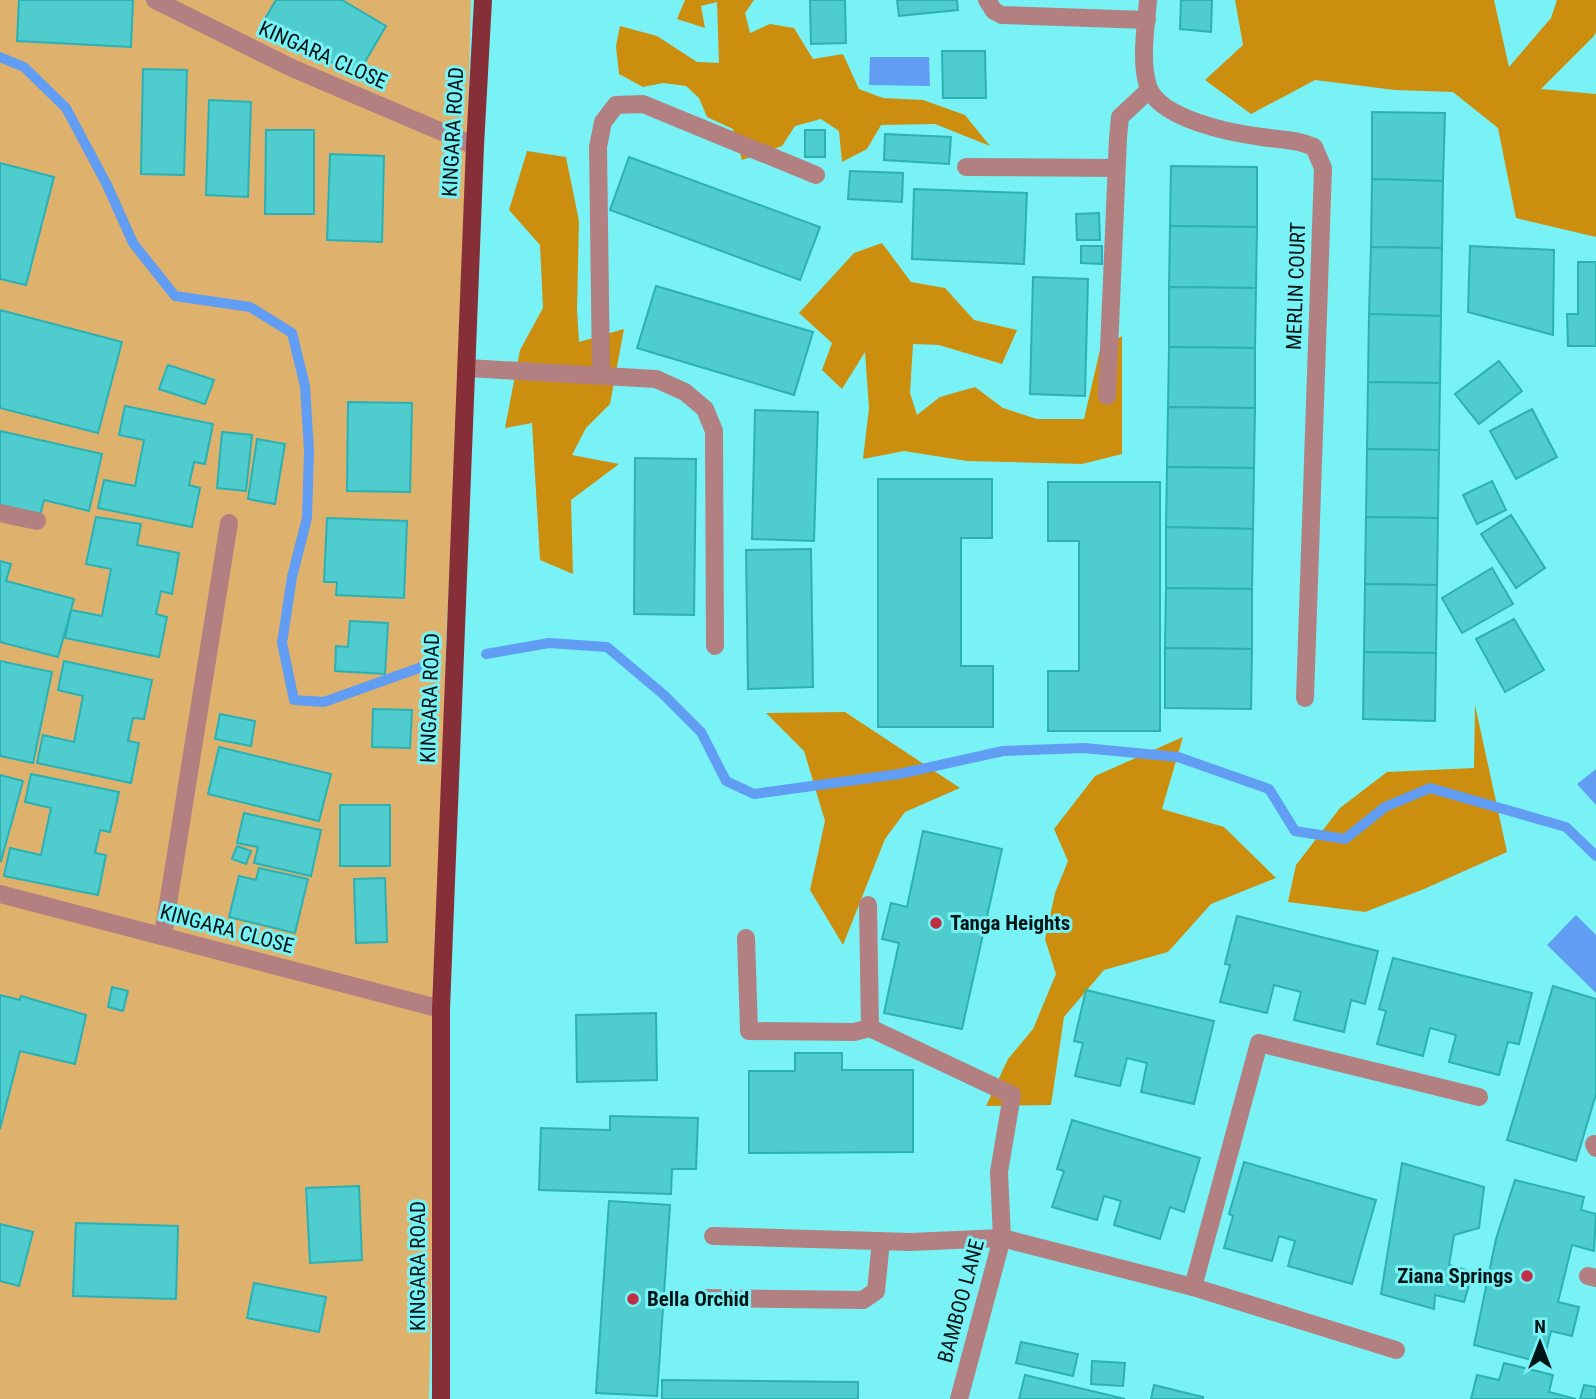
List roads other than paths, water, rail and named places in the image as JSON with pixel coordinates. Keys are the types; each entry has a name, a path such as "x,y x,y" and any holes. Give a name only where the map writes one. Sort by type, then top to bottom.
{"main road":[{"name":"KINGARA ROAD","path":"441,1399 442,1009 483,0"}],"street":[{"name":"KINGARA CLOSE","path":"155,0 292,68 475,146"},
{"path":"987,0 994,11 1002,15 1062,8 1147,20"},
{"path":"1107,396 1116,168 1121,117 1149,90 1145,73 1148,0"},
{"name":"MERLIN COURT","path":"1149,90 1159,104 1203,125 1262,137 1298,140 1314,147 1323,168 1306,698"},
{"path":"601,374 598,147 603,122 616,105 643,104 816,175"},
{"path":"966,167 1116,168"},
{"path":"467,368 656,379 685,392 705,409 714,431 715,646"},
{"path":"0,513 37,521"},
{"path":"163,935 229,523"},
{"name":"KINGARA CLOSE","path":"0,894 442,1009"},
{"path":"746,938 749,1031 854,1032 870,1028 868,905"},
{"name":"BAMBOO LANE","path":"870,1028 1013,1095 999,1172 1002,1238 959,1399"},
{"path":"1193,1287 1259,1043 1479,1097"},
{"path":"713,1236 881,1241 1002,1238 1193,1287 1396,1350"},
{"path":"702,1298 863,1300 876,1291 881,1241"}],"water":[{"path":"870,57 929,57 930,86 869,85"},
{"path":"1596,769 1596,805 1577,784"},
{"path":"1576,915 1596,935 1596,993 1547,945"}],"waterway":[{"path":"0,57 24,67 66,108 107,185 133,243 175,296 250,307 292,333 305,386 309,451 307,518 292,577 282,643 294,700 324,702 430,664"},
{"path":"486,654 549,643 607,647 664,695 701,732 726,781 754,794 899,774 1003,751 1084,748 1178,757 1269,789 1295,831 1345,839 1385,807 1430,788 1566,827 1596,856"}],"place":[{"name":"Tanga Heights","path":"936,923"},
{"name":"Ziana Springs","path":"1527,1276"},
{"name":"Bella Orchid","path":"633,1299"}]}
